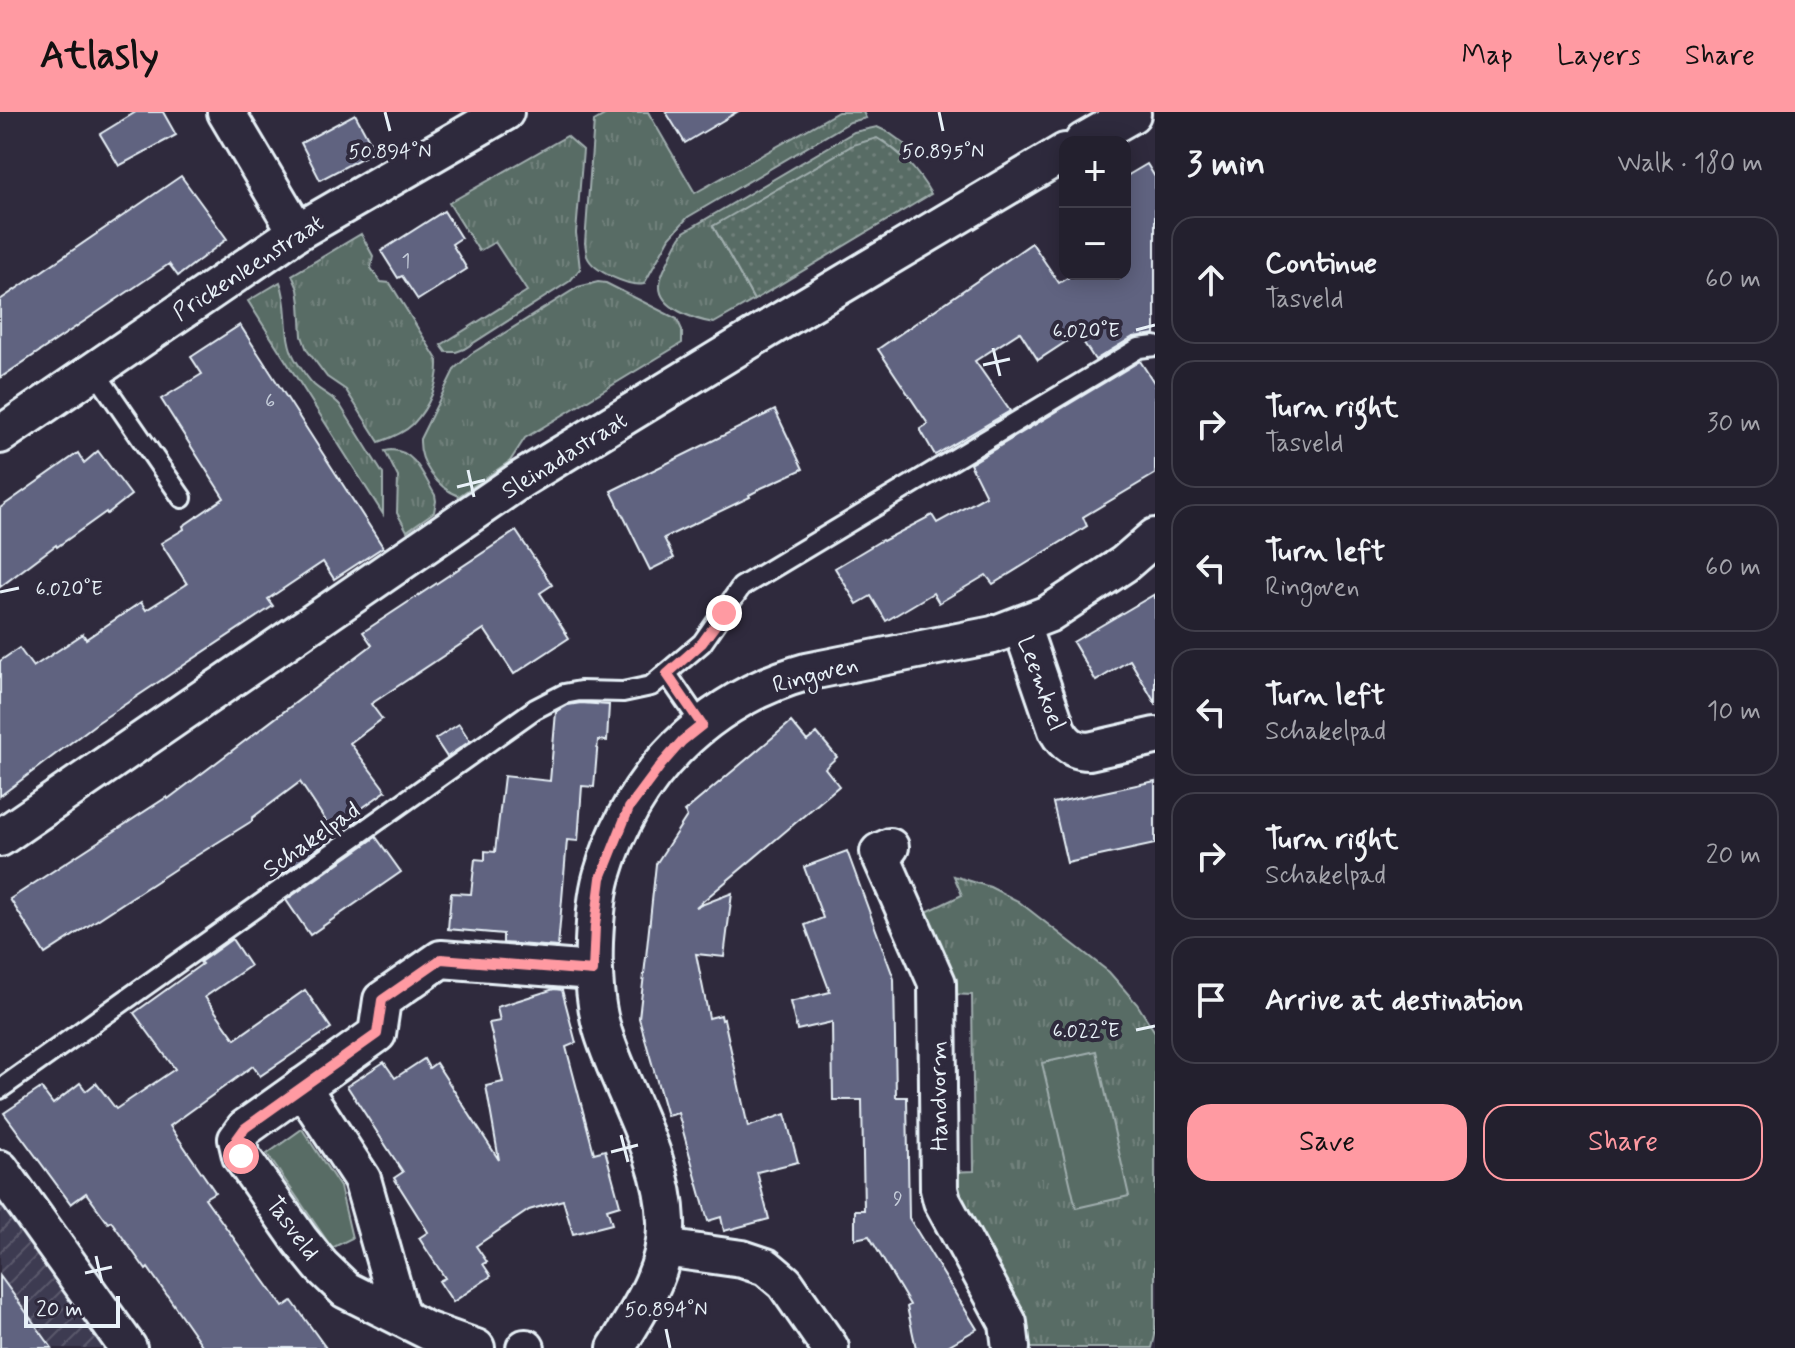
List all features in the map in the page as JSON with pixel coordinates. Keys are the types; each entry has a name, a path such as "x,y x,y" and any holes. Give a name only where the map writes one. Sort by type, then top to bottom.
{"street":[{"path":"226,112 297,232"},
{"name":"Prickenleenstraat","path":"0,435 297,232 505,112"},
{"path":"1096,136 1139,117"},
{"name":"Sleinadastraat","path":"0,838 520,480 1059,156"},
{"name":"Ringoven","path":"616,1348 648,1297 657,1275 664,1248 666,1221 653,1158 603,1033 593,971 601,878 629,808 682,741 752,692 806,672 993,635 1021,625 1048,614 1124,564 1155,537"},
{"name":"Leemkoel","path":"1021,625 1063,741 1079,751 1089,751 1155,736"},
{"name":"Handvorm","path":"890,847 879,852 937,983 939,1189 942,1201 1008,1323 1011,1348"},
{"name":"Tasveld","path":"476,1348 428,1331 346,1290 300,1240 239,1151 237,1139 245,1128 377,1034 382,1000 441,959 593,971"},
{"path":"302,1087 362,1179 401,1317"},
{"path":"0,1169 128,1348"},
{"path":"664,1248 742,1259 766,1267 785,1283 830,1348"}],"lane":[{"name":"Schakelpad","path":"0,1089 535,709 564,694 580,691 623,692 651,686 702,643 741,587 1139,348 1155,346"},
{"path":"94,370 182,498"},
{"path":"667,674 702,725"}],"shaded area":[{"path":"0,1198 118,1348 0,1348"}],"green space":[{"path":"610,112 648,112 695,193 838,112 863,112 866,118 850,122 688,217 670,237 644,284 638,284 604,273 596,268 586,253 594,121"},
{"path":"877,127 910,148 900,154 883,141 713,226 754,300 714,323 688,316 665,300 661,293 661,278 684,232 854,132"},
{"path":"567,136 583,150 576,233 580,269 570,281 464,349 446,352 441,345 527,291 495,242 479,251 449,203"},
{"path":"877,138 908,163 931,194 754,300 713,226 853,145"},
{"path":"361,234 373,256 371,268 381,282 390,283 438,361 435,387 419,417 406,430 379,442 346,390 327,377 307,350 302,336 298,289 292,275"},
{"path":"280,282 291,350 317,388 340,405 383,474 383,514 248,301"},
{"path":"606,283 677,319 682,330 682,343 525,438 510,461 459,496 443,487 426,465 420,439 455,368 471,354 578,287"},
{"path":"391,450 413,459 435,495 434,512 407,531 397,513 398,477 385,451"},
{"path":"954,876 990,887 1018,901 1109,972 1137,1004 1155,1032 1155,1336 1152,1348 1021,1348 950,1197 949,1172 974,1171 972,995 949,994 920,915 962,895"},
{"path":"1096,1051 1129,1196 1076,1208 1042,1063"},
{"path":"302,1129 340,1187 352,1238 332,1248 267,1154"}],"building":[{"path":"136,112 163,112 176,135 119,166 100,134"},
{"path":"666,112 737,112 685,143"},
{"path":"355,114 375,151 320,180 301,143"},
{"path":"1147,164 1155,177 1155,334 1133,337 1095,360 1078,334 1038,360 1020,332 975,361 1010,411 935,455 920,429 928,424 878,349 1032,243 1059,283 1064,280 1131,280 1131,173"},
{"path":"181,176 227,239 178,276 169,264 0,378 0,300"},
{"path":"444,211 461,238 452,244 467,269 418,300 402,276 398,278 381,251"},
{"path":"240,325 383,547 334,579 323,562 268,599 273,606 97,723 0,796 0,661 19,648 33,667 83,634 86,639 141,602 146,610 187,584 161,543 224,498 161,399 202,374 191,357"},
{"path":"1140,361 1155,384 1155,474 1083,517 1087,526 993,584 986,575 939,603 933,593 886,621 871,596 857,604 835,568 932,515 937,523 986,496 970,464"},
{"path":"775,410 803,469 664,538 674,558 650,570 611,491"},
{"path":"98,451 131,495 0,587 0,508 78,453 84,463"},
{"path":"516,531 552,585 540,593 569,638 514,674 484,629 371,704 382,719 350,743 386,791 358,811 362,817 272,881 267,874 328,824 300,782 252,821 45,954 10,899 168,799 372,645 363,632"},
{"path":"1155,594 1155,703 1130,660 1096,681 1073,642"},
{"path":"568,705 609,705 607,741 598,740 594,787 582,786 578,841 567,840 558,947 503,943 503,934 448,929 451,893 471,894 475,859 485,860 485,851 495,852 504,776 550,781 556,712"},
{"path":"791,722 807,741 817,733 837,757 825,768 839,786 696,907 732,893 724,957 696,954 709,1018 721,1015 724,1019 748,1127 785,1114 798,1162 757,1172 769,1219 724,1231 721,1217 708,1221 678,1113 667,1116 639,1018 656,864 687,816 684,812"},
{"path":"459,724 470,741 447,757 435,739"},
{"path":"1155,781 1155,844 1067,863 1053,803"},
{"path":"376,837 401,872 310,935 286,900"},
{"path":"847,851 894,979 896,1097 907,1097 909,1218 977,1329 944,1348 916,1348 907,1307 910,1305 869,1236 855,1239 855,1210 864,1210 862,1100 833,1100 832,1022 797,1030 790,1002 830,992 805,925 823,918 804,867"},
{"path":"232,939 250,966 205,997 235,1039 305,990 331,1028 260,1076 253,1066 170,1126 215,1192 205,1198 283,1307 292,1301 326,1348 204,1348 111,1221 108,1223 86,1193 71,1204 4,1113 41,1088 53,1104 80,1083 86,1091 96,1083 116,1109 175,1069 134,1013"},
{"path":"554,989 562,990 576,1043 566,1047 594,1153 605,1150 620,1205 607,1209 612,1224 573,1234 563,1200 529,1210 476,1246 487,1262 483,1264 491,1276 453,1302 439,1281 445,1278 419,1238 428,1232 394,1178 403,1172 347,1086 384,1062 395,1078 424,1059 429,1068 436,1063 499,1160 486,1086 503,1082 489,1023 500,1021 497,1007"},
{"path":"0,1276 52,1348 0,1348"}],"route":[{"path":"241,1156 236,1142 245,1128 377,1034 382,1000 441,959 593,971 601,878 629,808 682,741 702,725 667,674 702,643 724,613"}]}
